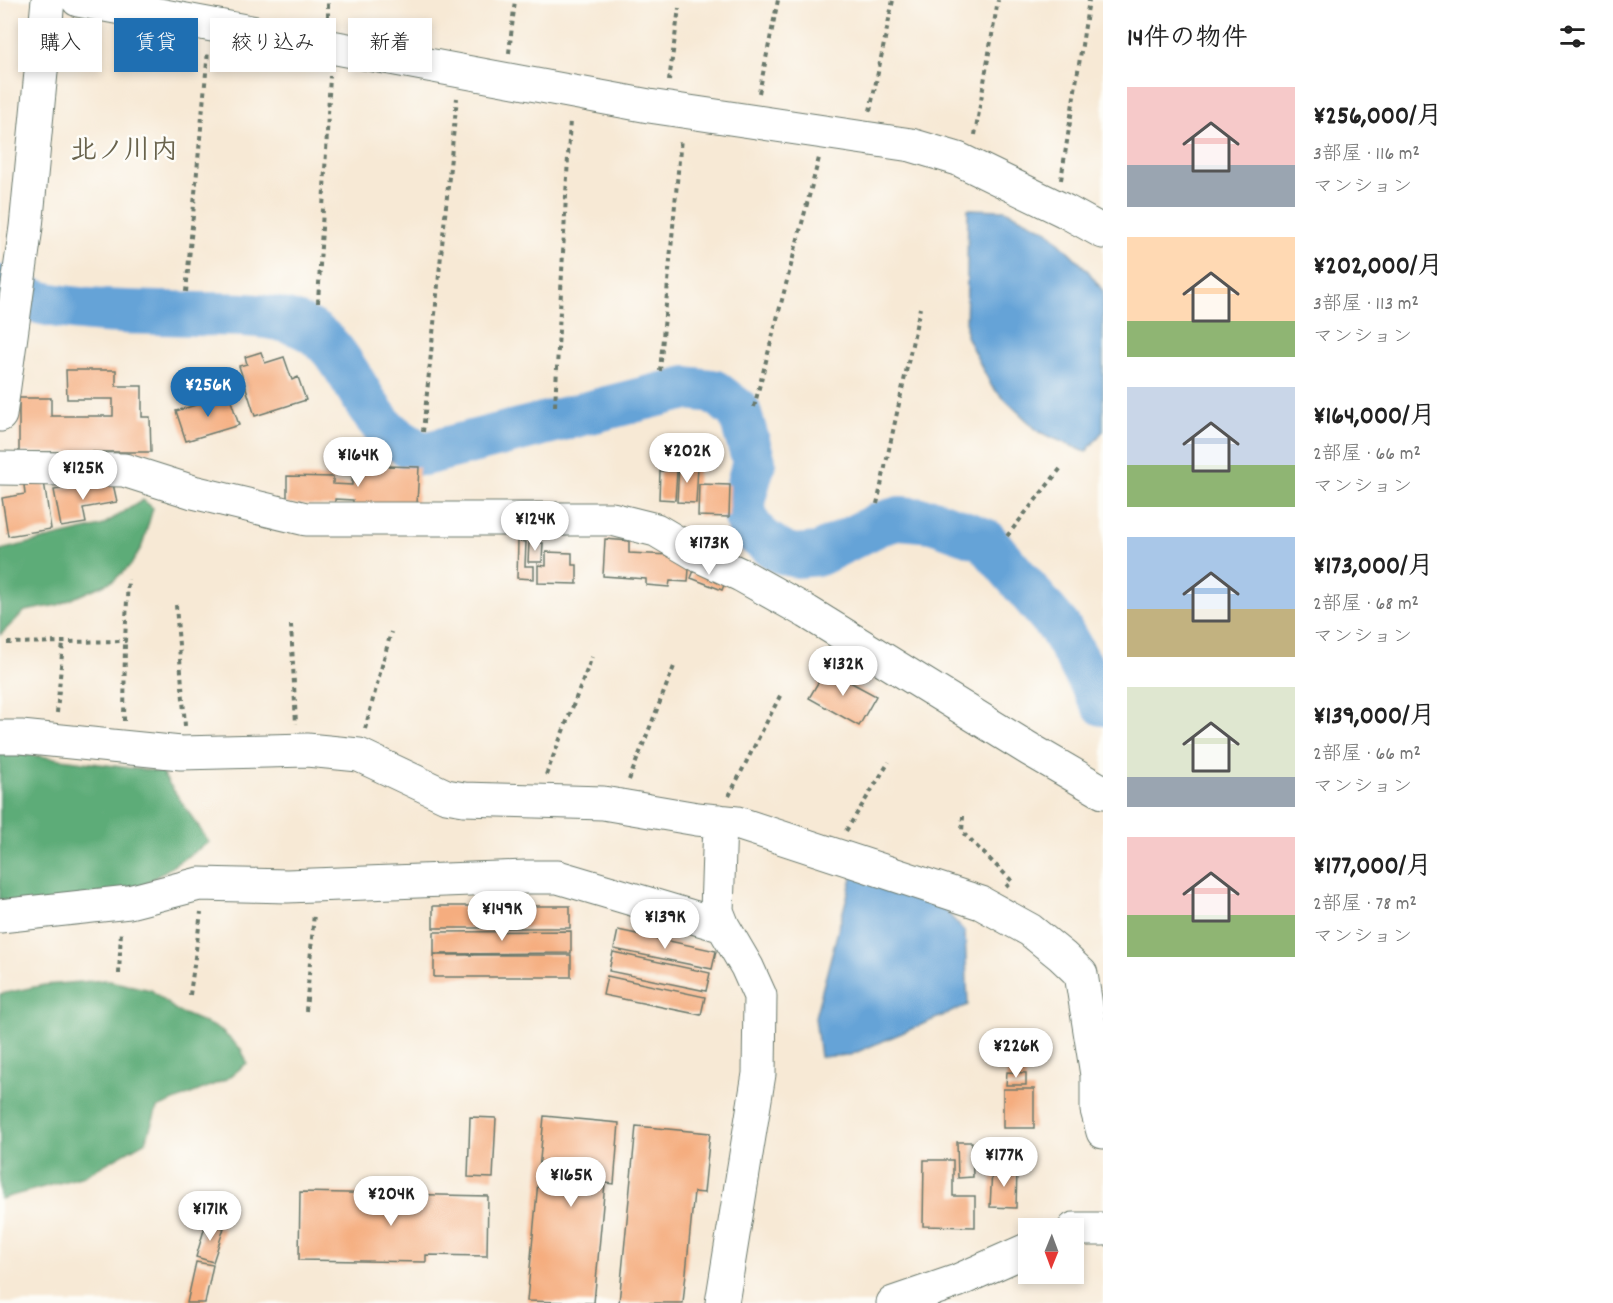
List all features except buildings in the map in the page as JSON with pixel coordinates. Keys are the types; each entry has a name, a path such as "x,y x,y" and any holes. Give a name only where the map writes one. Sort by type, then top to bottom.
{"street":[{"path":"0,415 26,227 48,0"},
{"path":"78,0 649,106 911,145 958,159 1103,232"},
{"path":"0,468 124,470 193,492 306,519 612,519 656,530 700,556 741,575 807,612 1103,792"},
{"path":"0,737 21,737 181,753 307,750 359,755 429,789 446,796 464,799 603,803 724,810 747,826 981,903 1030,930 1081,974 1097,1075 1096,1110 1103,1132"},
{"path":"722,1303 759,1074 760,996 717,911 724,810"},
{"path":"0,916 129,902 199,884 287,885 558,877 723,926"},
{"path":"1084,1229 1103,1229"},
{"path":"893,1303 957,1281 1018,1254"}],"path":[{"path":"508,57 515,0"},
{"path":"758,98 778,0"},
{"path":"869,116 893,0"},
{"path":"974,138 999,0"},
{"path":"1060,192 1089,0"},
{"path":"669,86 679,8"},
{"path":"186,292 208,46"},
{"path":"318,303 331,72"},
{"path":"423,432 458,88"},
{"path":"555,406 571,108"},
{"path":"660,371 682,126"},
{"path":"754,407 821,150"},
{"path":"877,504 920,308"},
{"path":"1007,536 1061,468"},
{"path":"124,723 128,579"},
{"path":"176,605 185,730"},
{"path":"291,625 296,731"},
{"path":"364,733 391,632"},
{"path":"7,643 125,641"},
{"path":"57,720 63,642"},
{"path":"546,776 592,657"},
{"path":"628,784 675,664"},
{"path":"724,810 782,692"},
{"path":"845,832 889,762"},
{"path":"963,816 962,832 1012,880 1005,888"},
{"path":"190,995 202,903"},
{"path":"306,1011 315,905"},
{"path":"119,974 121,921"}],"green space":[{"path":"143,500 153,508 142,546 131,565 114,580 58,605 25,611 0,635 0,550 101,526"},
{"path":"0,751 161,772 209,842 121,900 0,912"},
{"path":"105,980 151,990 177,1011 219,1029 241,1049 247,1063 227,1079 157,1108 146,1141 84,1176 0,1199 0,994 44,985"}],"water":[{"path":"968,209 1005,210 1048,231 1088,271 1103,291 1103,431 1086,452 1039,432 992,387 966,336"},
{"path":"853,874 935,899 965,932 968,1005 850,1055 820,1057 815,1017"}],"waterway":[{"path":"0,287 35,301 84,310 247,315 296,324 311,331 336,354 383,426 402,442 424,454 686,388 713,391 739,411 754,462 743,502 747,522 758,536 780,552 796,556 819,554 879,524 900,518 933,521 985,540 1059,627 1103,704"}],"district":[{"name":"北ノ川内","path":"124,152"}]}
